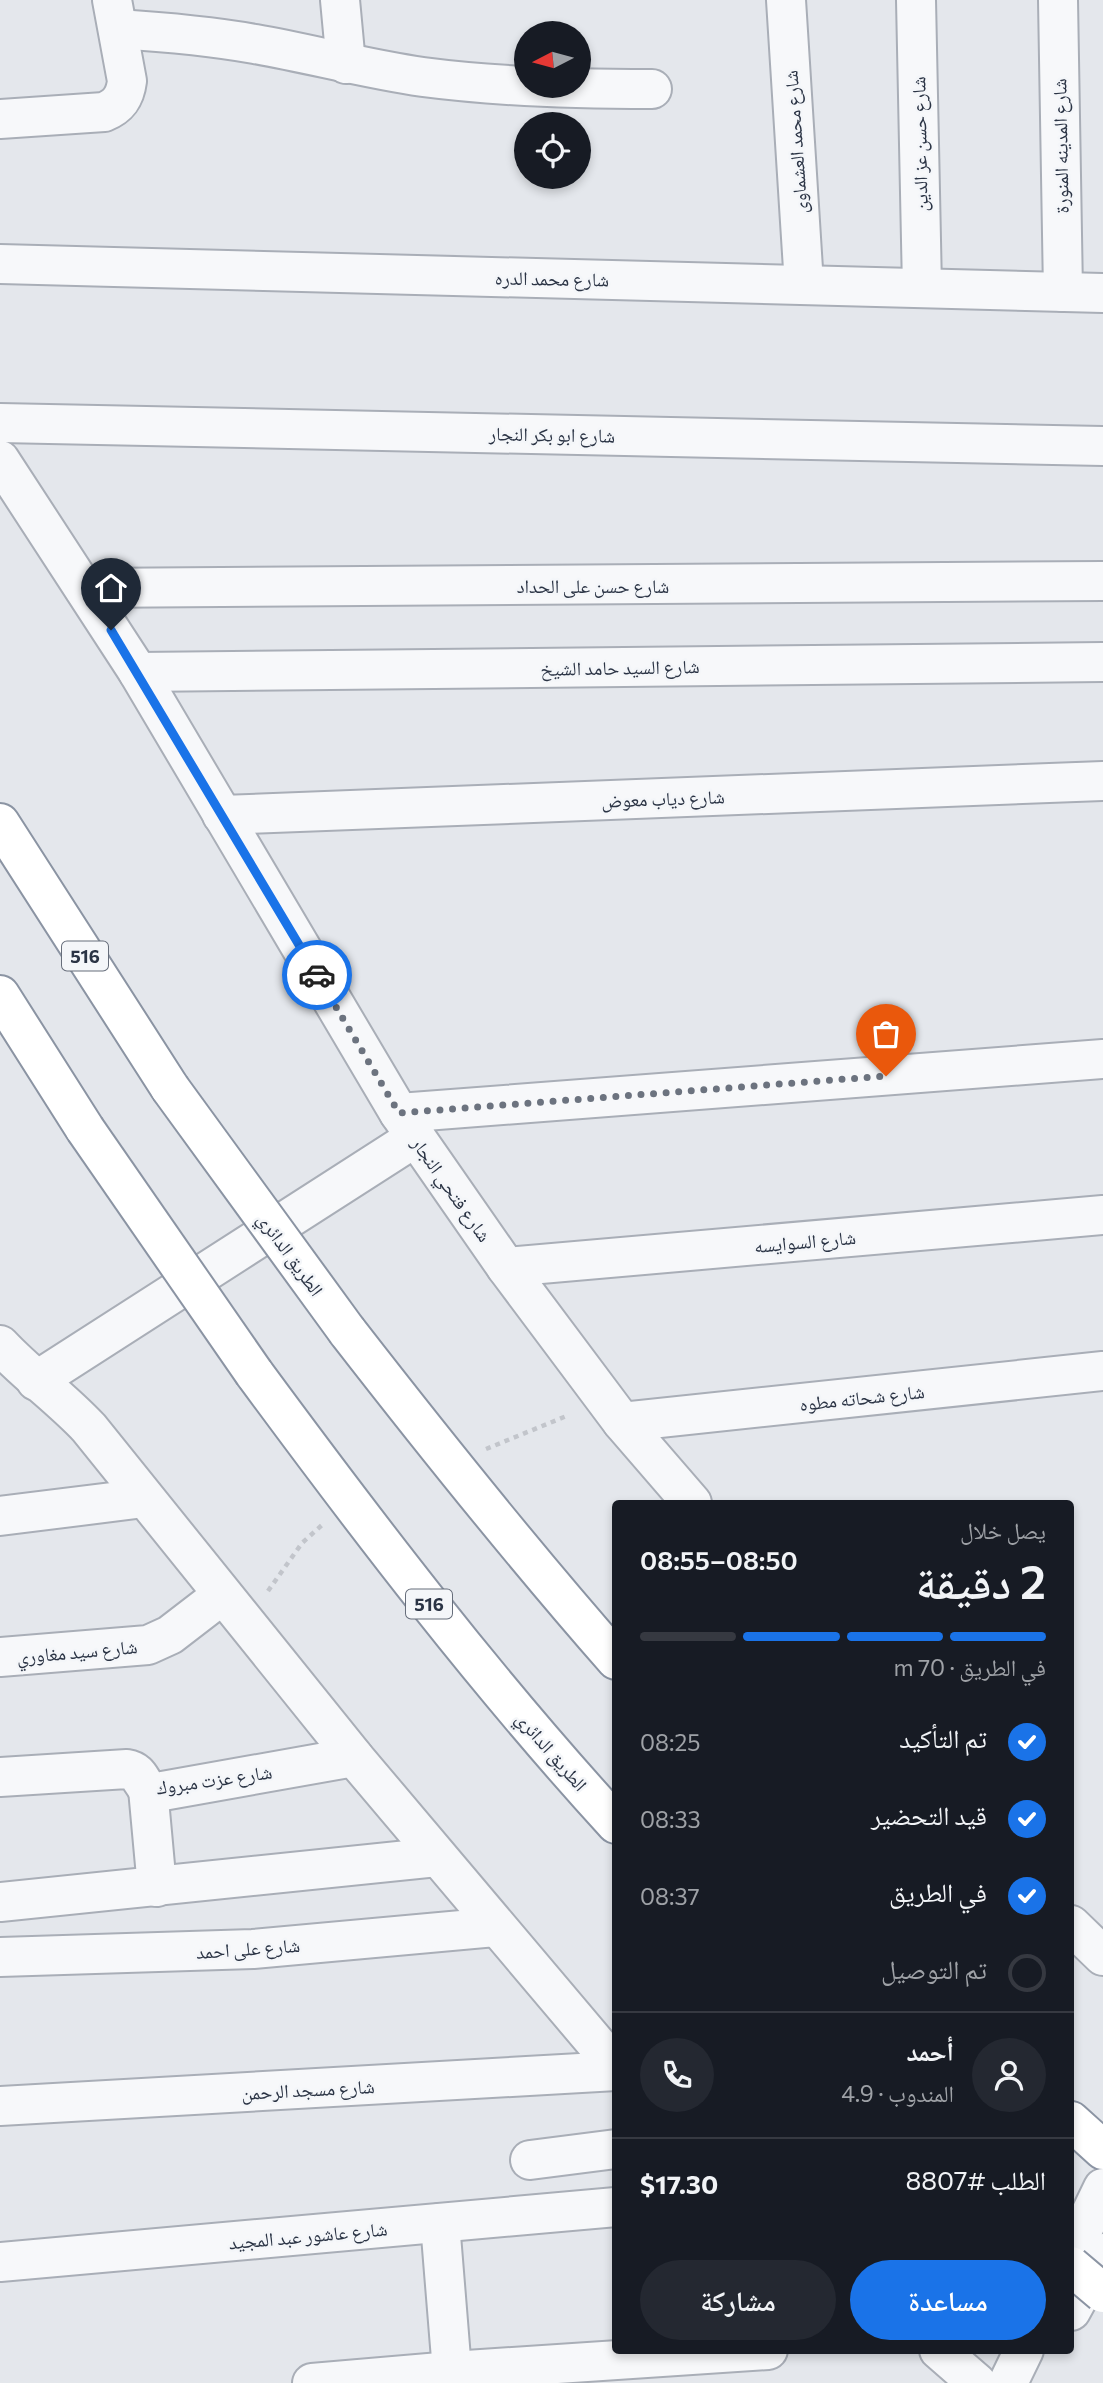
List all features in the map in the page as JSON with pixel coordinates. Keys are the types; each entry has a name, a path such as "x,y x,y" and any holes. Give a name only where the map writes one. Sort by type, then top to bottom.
{"highway":[{"name":"الطريق الدائري","path":"0,823 170,1088 347,1331 450,1463 612,1655"},
{"name":"الطريق الدائري","path":"0,995 85,1129 254,1373 348,1501 464,1648 612,1819"},
{"path":"1074,2124 1103,2150"},
{"path":"1074,2269 1103,2293"}],"street":[{"path":"340,0 346,64"},
{"name":"شارع محمد العشماوى","path":"786,0 804,285"},
{"name":"شارع حسن عز الدين","path":"916,0 922,288"},
{"name":"شارع المدينه المنورة","path":"1058,0 1063,292"},
{"path":"0,119 104,112 114,108 126,91 127,81 115,14 176,33 256,44 422,77 498,85 652,89"},
{"name":"شارع محمد الدره","path":"0,264 1103,293"},
{"name":"شارع ابو بكر النجار","path":"0,424 1103,446"},
{"name":"شارع فتحي النجار","path":"0,460 138,672 407,1125 506,1267 622,1422 689,1500"},
{"name":"شارع حسن على الحداد","path":"84,588 1103,581"},
{"name":"شارع السيد حامد الشيخ","path":"138,672 1103,662"},
{"name":"شارع دياب معوض","path":"222,816 1103,781"},
{"path":"612,2064 354,1757 89,1427 72,1410 14,1368 407,1125 1103,1059"},
{"name":"شارع السوايسه","path":"506,1267 1103,1216"},
{"name":"شارع شحاته مطوه","path":"622,1422 1103,1371"},
{"path":"0,1516 144,1498"},
{"name":"شارع سيد مغاوري","path":"0,1657 148,1645 170,1635 222,1595"},
{"name":"شارع عزت مبروك","path":"0,1777 127,1769 140,1776 148,1789 157,1792 354,1757"},
{"path":"148,1789 157,1887"},
{"path":"0,1902 437,1857"},
{"name":"شارع على احمد","path":"0,1957 253,1949 495,1927"},
{"path":"1074,1928 1103,1955"},
{"name":"شارع مسجد الرحمن","path":"0,2106 612,2069"},
{"path":"530,2160 612,2150"},
{"path":"1074,2248 1103,2188"},
{"name":"شارع عاشور عبد المجيد","path":"0,2262 612,2207"},
{"path":"440,2223 452,2371"},
{"path":"1074,2306 1103,2253"},
{"path":"312,2383 708,2354"},
{"path":"943,2354 976,2383"},
{"path":"1007,2383 1022,2354"},
{"path":"1034,2383 1048,2354"}],"path":[{"path":"450,1463 576,1412"},
{"path":"262,1599 302,1543 348,1501"}],"way so far":[{"path":"317,975 399,1113 886,1076"}],"route":[{"path":"111,630 317,975"}]}
